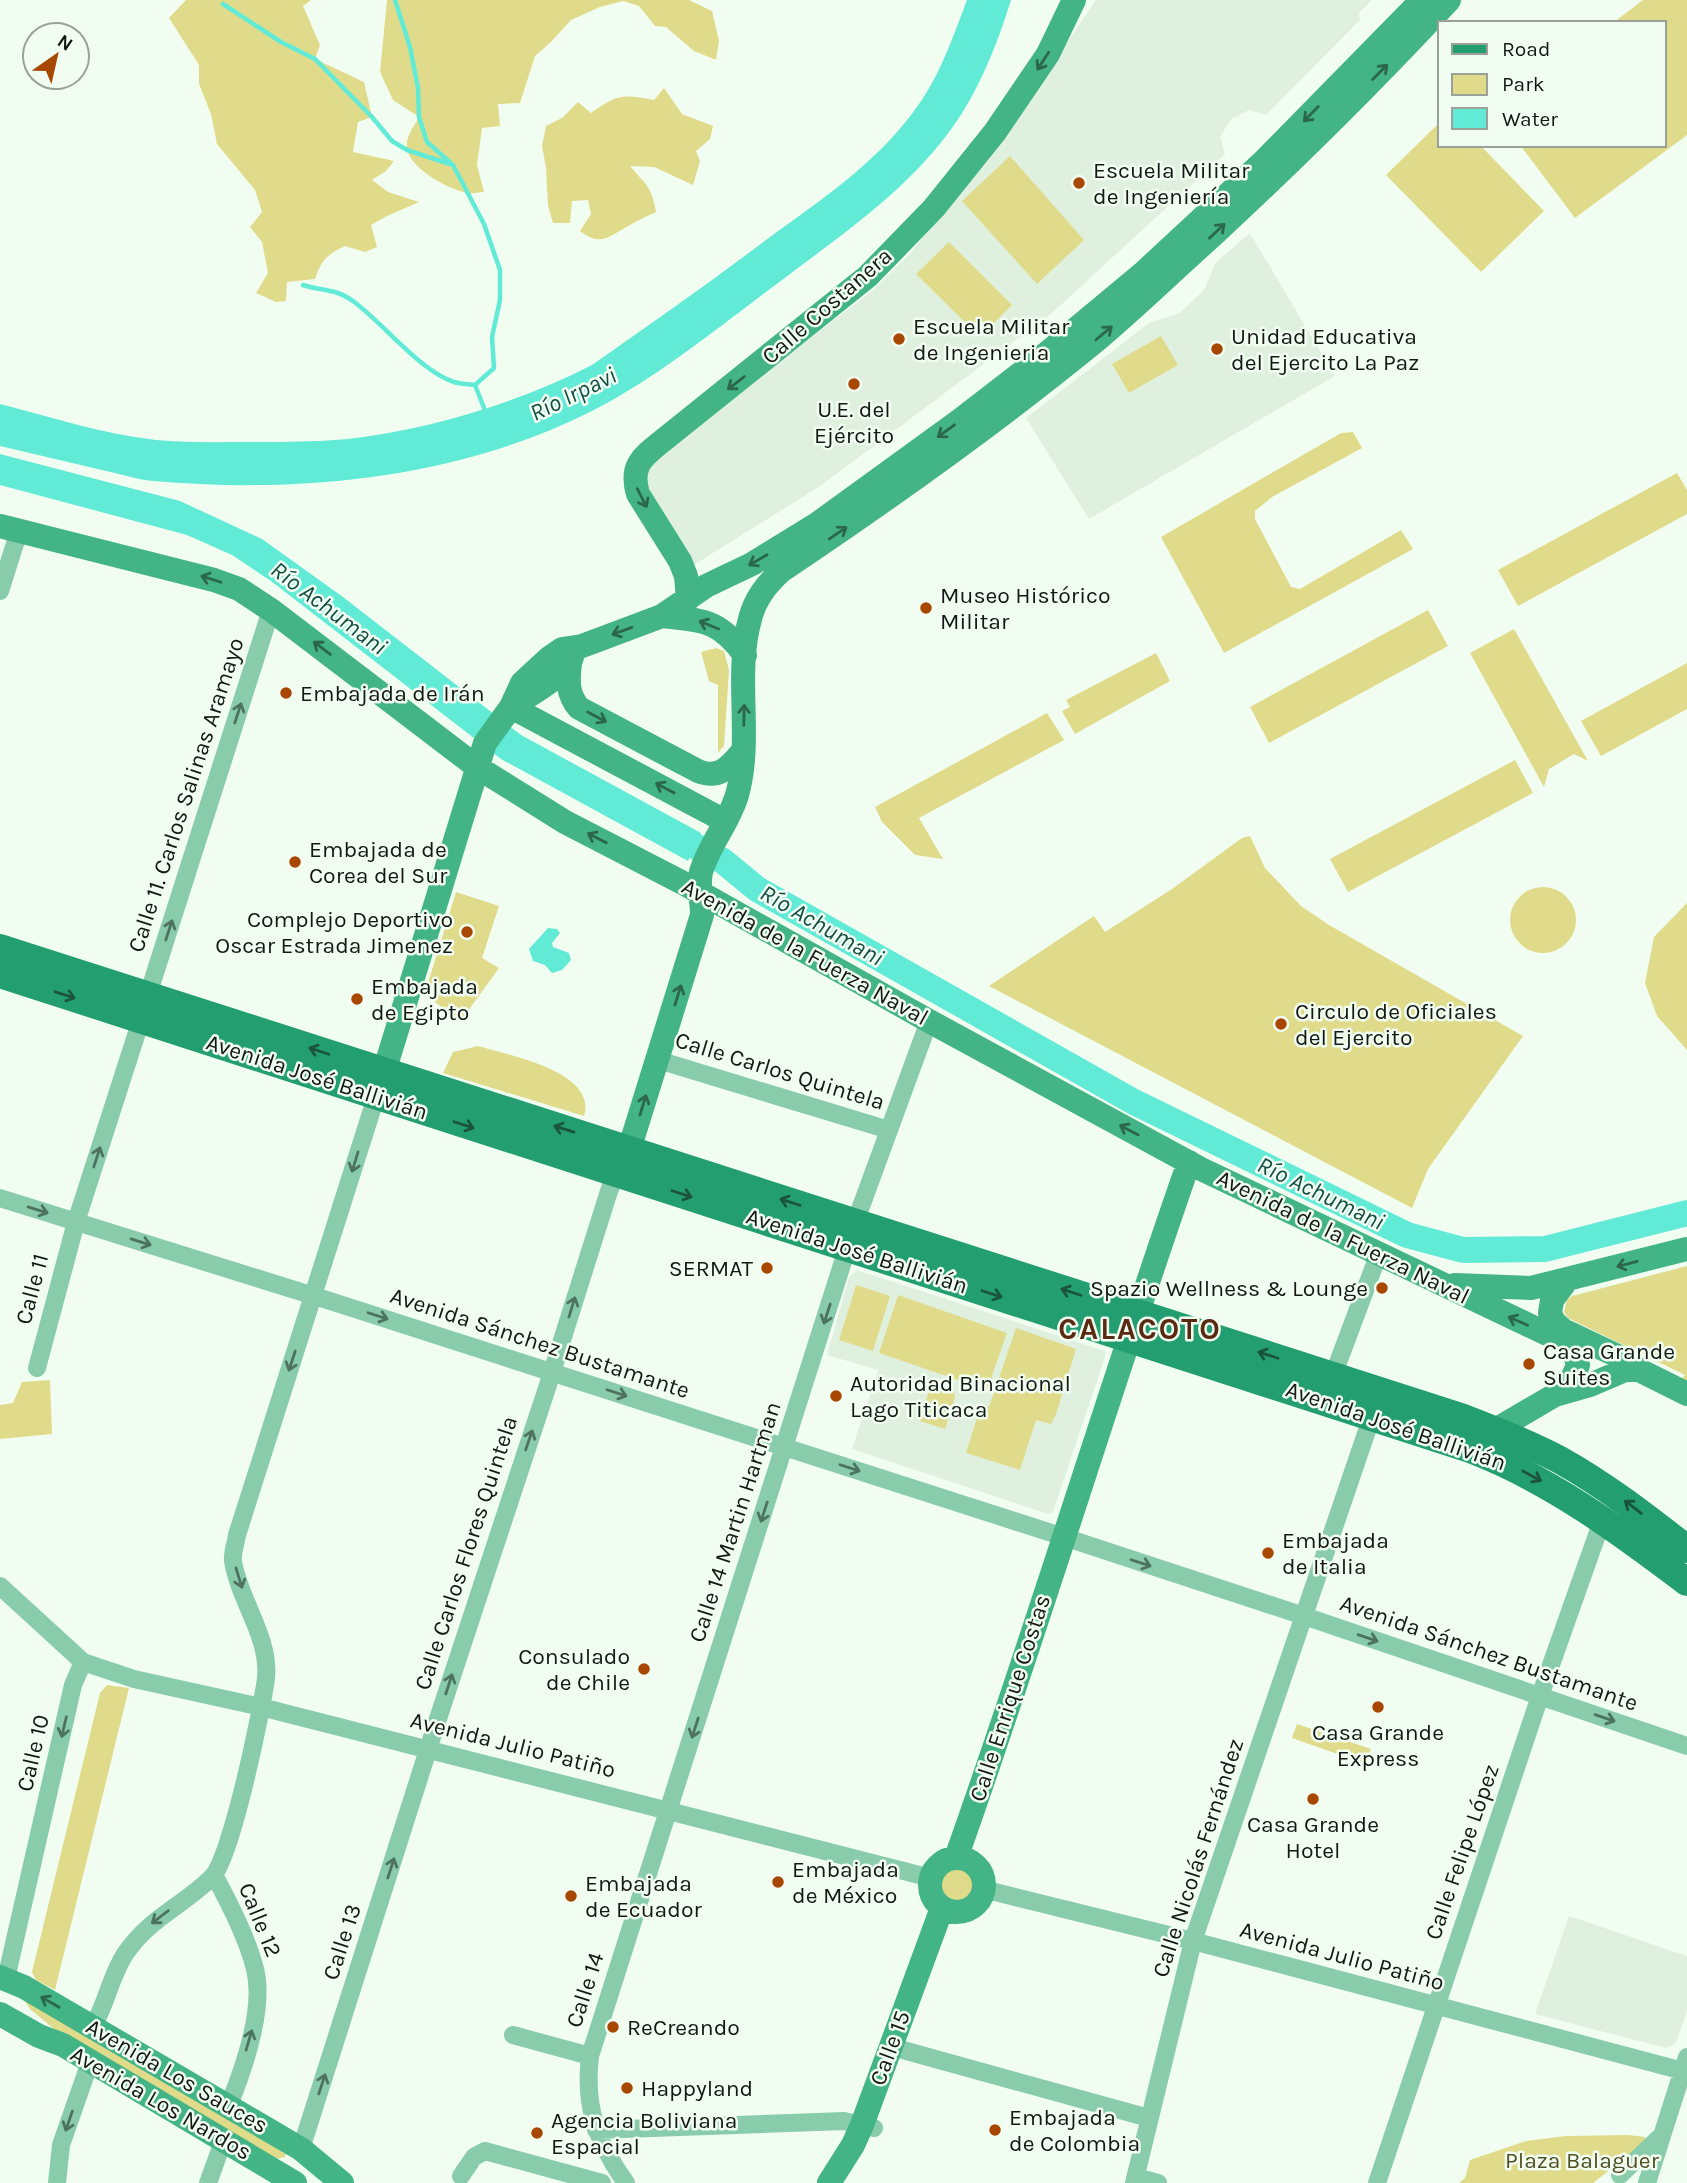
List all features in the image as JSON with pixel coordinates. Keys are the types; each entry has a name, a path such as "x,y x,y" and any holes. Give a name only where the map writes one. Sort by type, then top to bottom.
{"main road":[{"name":"Calle Costanera","path":"688,599 687,576 680,561 638,494 634,482 640,461 868,276 934,208 995,132 1041,65 1074,0"},
{"path":"1161,270 1422,0"},
{"path":"380,1084 477,751 508,711 522,683 535,669 562,649 576,654 662,616 817,524 1006,398 1161,270 1314,138 1449,0"},
{"path":"623,1161 658,1060 702,915 701,884 720,830 737,796 743,751 745,655 749,621 755,602 772,579 933,466 1006,398"},
{"name":"Avenida de la Fuerza Naval","path":"10,528 214,580 239,589 477,751 565,822 701,884 929,1021 1195,1166 1448,1284 1487,1307 1569,1346 1578,1365 1572,1379 1555,1395"},
{"path":"662,616 713,624 735,642 745,655"},
{"path":"576,654 568,680 569,692 579,708 707,775 721,773 743,751"},
{"path":"508,711 720,830"},
{"name":"Avenida José Ballivián","path":"0,948 145,1008 851,1236 1139,1328 1333,1376 1495,1430 1551,1456 1598,1483 1687,1549"},
{"name":"Avenida José Ballivián","path":"0,974 145,1008"},
{"path":"1139,1328 1195,1166"},
{"path":"1448,1284 1531,1288 1687,1249"},
{"path":"1567,1280 1552,1300 1550,1313 1554,1322 1687,1394"},
{"name":"Avenida José Ballivián","path":"1139,1328 1302,1393 1508,1464 1603,1518 1687,1582"},
{"name":"Calle Enrique Costas","path":"961,1859 987,1770 1070,1539 1139,1328"},
{"path":"1302,1393 1318,1388 1476,1437 1485,1436 1555,1395 1590,1385 1625,1370 1639,1370"},
{"path":"961,1859 978,1869 984,1889 980,1898 969,1909 947,1910 931,1894 931,1878 940,1864 961,1859"},
{"name":"Calle 15","path":"829,2183 868,2126 903,2050 947,1910"},
{"name":"Calle 15","path":"845,2183 857,2164 868,2126 947,1910"},
{"name":"Avenida Los Sauces","path":"3,1998 24,1987 301,2149 342,2183"},
{"name":"Avenida Los Nardos","path":"3,1998 63,2045 292,2182"},
{"path":"292,2182 301,2149"}],"street":[{"path":"0,591 10,528"},
{"name":"Calle 11. Carlos Salinas Aramayo","path":"76,1222 271,610"},
{"name":"Calle 14 Martin Hartman","path":"668,1810 851,1236 929,1021"},
{"name":"Calle Carlos Quintela","path":"658,1060 889,1130"},
{"name":"Calle 12","path":"93,2026 100,2014 112,1976 125,1954 145,1928 214,1875 229,1838 261,1707 266,1675 261,1642 233,1559 237,1535 380,1084"},
{"name":"Calle Carlos Flores Quintela","path":"428,1749 609,1191 623,1161"},
{"name":"Avenida Sánchez Bustamante","path":"0,1198 1070,1539 1687,1746"},
{"name":"Calle 11","path":"37,1368 76,1222"},
{"path":"1333,1376 1379,1253"},
{"name":"Calle Nicolás Fernández","path":"1135,2180 1193,1941 1372,1416"},
{"name":"Calle Felipe López","path":"1377,2183 1540,1696 1603,1518"},
{"path":"0,1587 83,1662"},
{"name":"Avenida Julio Patiño","path":"83,1662 134,1679 261,1707 931,1878"},
{"name":"Calle 10","path":"3,1998 73,1685 83,1662"},
{"name":"Calle 13","path":"301,2149 428,1749"},
{"name":"Calle 14","path":"626,2183 608,2158 596,2130 587,2078 590,2056 668,1810"},
{"name":"Calle 12","path":"214,1875 231,1906 255,1970 258,1996 254,2025 229,2105"},
{"name":"Avenida Julio Patiño","path":"984,1889 1193,1941 1435,2007 1685,2067"},
{"path":"513,2035 590,2056"},
{"path":"903,2050 1149,2118"},
{"path":"57,2183 61,2145 90,2062"},
{"path":"1614,2179 1633,2174 1646,2183 1685,2067"},
{"path":"596,2130 844,2121 868,2126"},
{"path":"1614,2179 1661,2136"},
{"path":"208,2183 225,2140"},
{"path":"461,2176 474,2157 485,2151 602,2183"},
{"path":"1135,2180 1158,2183"}],"shaded area":[{"path":"1096,0 1372,0 1359,13 1360,20 1266,115 1249,110 1231,119 1220,137 1225,154 1051,314 819,487 692,566 644,487 643,470 659,454 872,291 908,256 1046,73"},
{"name":"Unidad Educativa del Ejercito La Paz","path":"1250,233 1335,376 1089,519 1026,418 1149,323 1180,313 1204,290 1216,262"},
{"path":"857,1270 1105,1351 1053,1512 1048,1514 852,1449 878,1370 827,1355 849,1277"},
{"path":"1569,1916 1687,1956 1687,2011 1676,2043 1666,2048 1535,2014"}],"green space":[{"path":"186,0 311,0 303,6 320,45 315,59 364,82 372,117 358,122 353,152 394,161 386,171 372,180 388,192 419,202 371,225 377,247 365,252 345,246 326,259 315,279 287,282 286,301 276,302 256,293 268,273 262,242 250,227 262,212 255,190 217,144 211,114 199,84 199,65 169,18"},
{"path":"387,0 689,0 712,11 719,41 716,60 694,51 666,27 655,26 639,6 623,1 600,7 571,20 535,56 520,103 498,104 500,126 482,128 477,165 484,192 470,193 451,188 431,177 409,156 407,140 419,117 393,100 380,72"},
{"path":"1643,0 1687,0 1687,135 1575,218 1522,147 1666,147 1666,21 1616,21"},
{"path":"664,88 682,114 713,126 710,139 696,151 700,161 693,185 654,167 630,166 650,191 656,212 600,239 594,239 580,231 591,214 588,200 572,201 570,223 553,223 548,206 542,146 546,126 562,118 578,102 591,113 621,97 654,100"},
{"path":"1438,124 1438,147 1482,147 1544,211 1481,272 1386,175"},
{"path":"1010,156 1084,240 1037,284 962,201"},
{"path":"949,242 1012,305 980,337 916,274"},
{"path":"1161,336 1178,365 1129,393 1112,364"},
{"path":"1353,432 1362,448 1272,497 1255,511 1255,519 1291,587 1300,589 1401,530 1413,549 1224,653 1161,537 1341,433"},
{"path":"1677,473 1687,490 1687,514 1518,606 1498,570"},
{"path":"1428,610 1448,646 1269,743 1250,707"},
{"path":"1514,629 1588,761 1574,754 1549,769 1544,787 1470,653"},
{"path":"716,648 724,651 729,670 724,746 718,753 718,685 709,681 701,652"},
{"path":"1156,653 1170,681 1075,734 1062,711 1070,707 1066,700"},
{"path":"1687,663 1687,709 1601,756 1581,721"},
{"path":"1047,713 1064,740 919,818 943,859 915,855 882,822 875,807"},
{"path":"1515,760 1533,793 1348,892 1330,859"},
{"name":"Circulo de Oficiales del Ejercito","path":"1250,836 1265,868 1301,906 1329,925 1523,1036 1428,1169 1412,1208 989,986 1094,916 1105,932 1172,889 1242,838"},
{"path":"1543,887 1556,890 1566,897 1573,907 1576,920 1573,933 1566,943 1556,950 1543,953 1530,950 1520,943 1513,933 1510,920 1513,907 1520,897 1530,890"},
{"name":"Complejo Deportivo Oscar Estrada Jimenez","path":"456,892 499,906 482,958 499,968 460,1022 430,998 440,991 427,986"},
{"path":"1687,903 1687,1050 1657,1016 1645,983 1654,937"},
{"path":"478,1046 528,1060 564,1076 577,1087 585,1100 584,1116 443,1073 453,1052"},
{"path":"1687,1266 1687,1384 1680,1380 1685,1375 1568,1318 1564,1312 1567,1300 1572,1296"},
{"path":"856,1285 890,1296 873,1351 839,1340"},
{"path":"898,1295 1007,1333 987,1390 879,1353"},
{"path":"1016,1328 1076,1349 1056,1414 1051,1424 1036,1420 1020,1470 966,1453 981,1405 989,1407"},
{"path":"50,1380 52,1434 0,1439 0,1405 13,1403 22,1382"},
{"path":"931,1383 954,1390 955,1397 945,1429 920,1421"},
{"path":"107,1685 129,1688 55,1990 36,1980 32,1972 100,1693"},
{"path":"1297,1724 1371,1749 1366,1764 1292,1738"},
{"path":"957,1868 969,1873 974,1885 969,1897 957,1902 945,1897 940,1885 945,1873"},
{"path":"22,1997 286,2154 285,2157 276,2159 60,2034 30,2009"},
{"name":"Plaza Balaguer","path":"1566,2136 1645,2137 1644,2143 1593,2183 1459,2183 1465,2178 1470,2160 1526,2141"}],"water":[{"name":"Río Irpavi","path":"967,0 1011,0 992,54 976,88 957,121 929,157 890,195 826,247 666,366 592,411 541,434 488,452 434,466 322,482 265,485 148,480 0,446 0,404 97,429 156,440 324,441 411,429 473,413 564,379 592,365 704,286 863,166 896,133 921,102 944,60"},
{"name":"Río Achumani","path":"0,454 180,501 262,539 343,597 521,735 701,833 688,861 501,759 271,581 232,555 187,535 0,485"},
{"path":"548,928 557,929 560,933 552,943 553,947 569,953 571,960 562,970 552,973 545,965 533,961 529,949"}],"waterway":[{"path":"395,0 410,47 418,88 419,117 427,142 453,165 484,224 500,270 500,300 492,337 494,368 475,385 486,413"},
{"path":"223,4 281,42 315,59 392,141 407,150 450,164"},
{"path":"303,285 347,297 428,368 454,382 475,385"},
{"name":"Río Achumani","path":"663,829 723,861 757,889 1134,1102 1407,1235 1463,1250 1545,1249 1687,1213"}],"place":[{"name":"Escuela Militar de Ingeniería","path":"1079,183"},
{"name":"Escuela Militar de Ingenieria","path":"899,339"},
{"name":"Unidad Educativa del Ejercito La Paz","path":"1217,349"},
{"name":"U.E. del Ejército","path":"854,384"},
{"name":"Museo Histórico Militar","path":"926,608"},
{"name":"Embajada de Irán","path":"286,693"},
{"name":"Embajada de Corea del Sur","path":"295,862"},
{"name":"Complejo Deportivo Oscar Estrada Jimenez","path":"467,932"},
{"name":"Embajada de Egipto","path":"357,999"},
{"name":"Circulo de Oficiales del Ejercito","path":"1281,1024"},
{"name":"SERMAT","path":"767,1268"},
{"name":"Spazio Wellness & Lounge","path":"1382,1288"},
{"name":"Casa Grande Suites","path":"1529,1364"},
{"name":"Autoridad Binacional Lago Titicaca","path":"836,1396"},
{"name":"Embajada de Italia","path":"1268,1553"},
{"name":"Consulado de Chile","path":"644,1669"},
{"name":"Casa Grande Express","path":"1378,1707"},
{"name":"Casa Grande Hotel","path":"1313,1799"},
{"name":"Embajada de México","path":"778,1882"},
{"name":"Embajada de Ecuador","path":"571,1896"},
{"name":"ReCreando","path":"613,2027"},
{"name":"Happyland","path":"627,2088"},
{"name":"Embajada de Colombia","path":"995,2130"},
{"name":"Agencia Boliviana Espacial","path":"537,2133"}],"district":[{"name":"CALACOTO","path":"1140,1329"}]}
